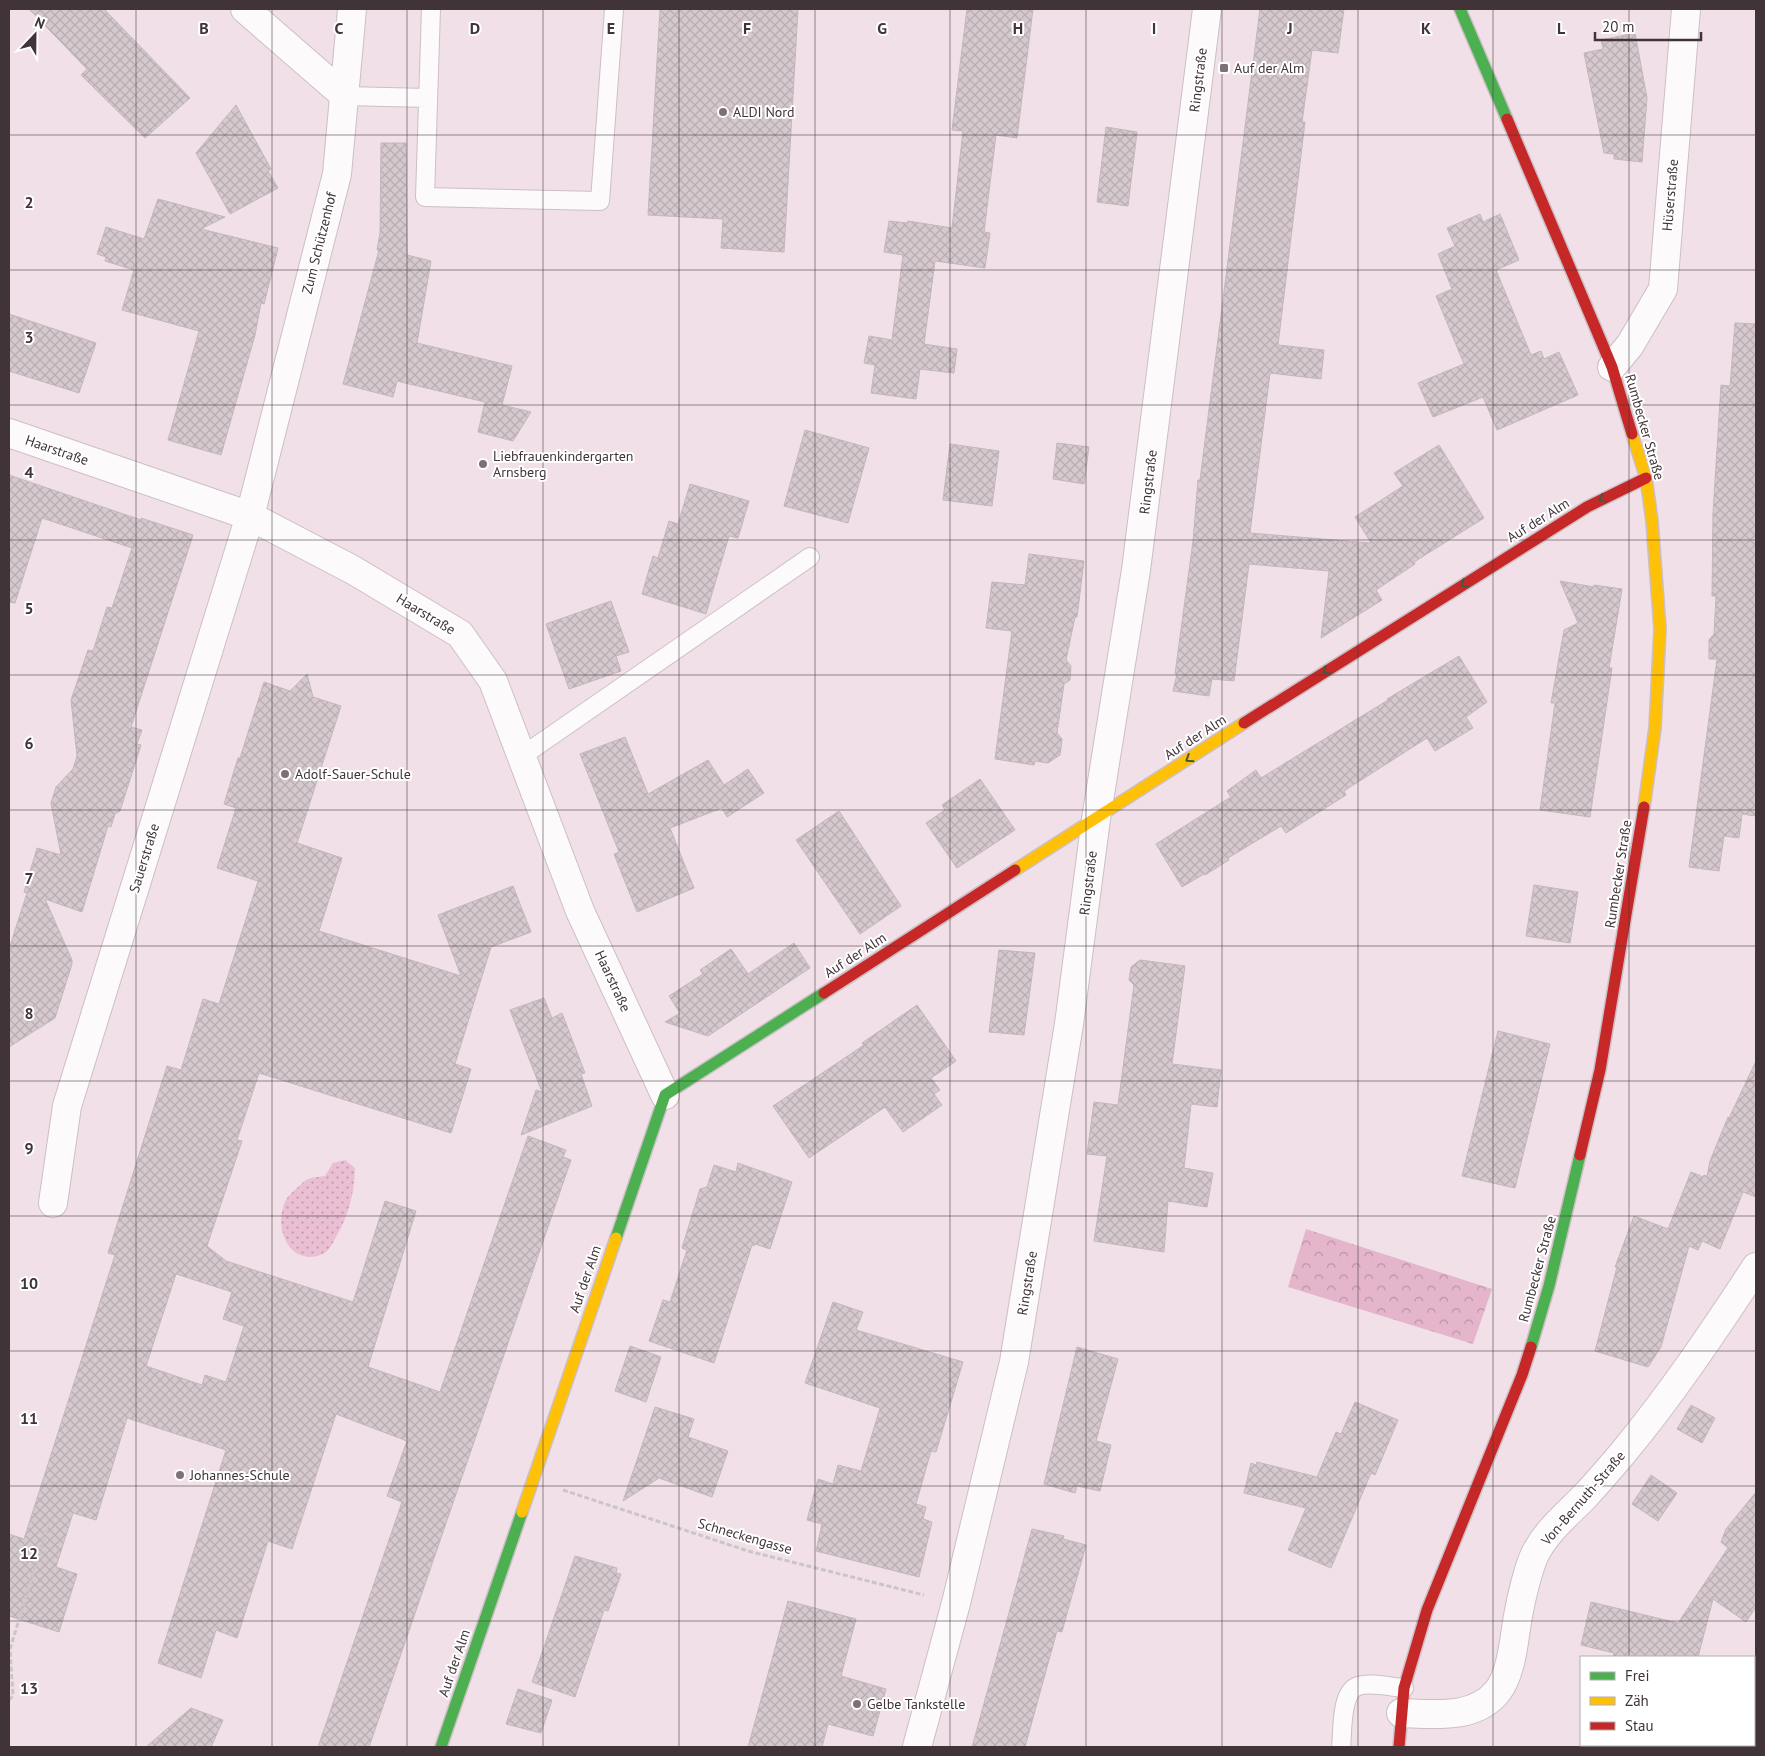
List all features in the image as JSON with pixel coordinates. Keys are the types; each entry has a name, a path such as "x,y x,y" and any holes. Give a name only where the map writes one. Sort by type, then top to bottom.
{"street":[{"path":"245,9 345,96"},
{"name":"Zum Schützenhof","path":"250,516 336,174 352,9"},
{"name":"Ringstraße","path":"917,1747 956,1603 1014,1362 1070,1024 1096,819 1136,570 1207,9"},
{"name":"Rumbecker Straße","path":"1398,1747 1403,1700 1427,1610 1524,1367 1550,1286 1600,1070 1639,840 1655,728 1660,629 1652,521 1646,478 1612,367 1460,9"},
{"name":"Hüserstraße","path":"1612,367 1630,345 1663,289 1686,9"},
{"name":"Haarstraße","path":"9,433 250,516 353,570 460,634 493,680 580,911 665,1096"},
{"name":"Auf der Alm","path":"441,1747 665,1096 1268,708 1587,507 1646,478"},
{"name":"Sauerstraße","path":"53,1202 67,1106 250,516"},
{"name":"Von-Bernuth-Straße","path":"1403,1700 1452,1714 1470,1710 1487,1701 1498,1691 1511,1658 1518,1613 1535,1554 1552,1529 1592,1488 1647,1424 1756,1267"}],"lane":[{"path":"432,9 425,197 600,201 614,9"},
{"path":"345,96 428,98"},
{"path":"522,756 810,557"},
{"path":"1341,1747 1345,1703 1347,1695 1356,1686 1373,1685 1403,1700"}],"path":[{"name":"Schneckengasse","path":"532,1479 748,1551 956,1603"},
{"path":"9,1700 14,1696 10,1649 48,1525"}],"green space":[{"path":"1306,1229 1492,1289 1473,1344 1288,1287"}],"shaded area":[{"path":"345,1160 355,1168 352,1195 344,1221 329,1249 313,1257 301,1255 288,1244 281,1226 281,1216 287,1198 306,1180 325,1176 333,1163"}],"building":[{"path":"29,9 104,9 190,98 145,138 81,75 87,69"},
{"name":"ALDI Nord","path":"660,9 798,9 784,252 721,248 723,219 648,215"},
{"path":"967,9 1033,9 1017,138 996,135 984,232 990,233 985,268 935,261 924,344 957,349 954,373 920,369 916,399 871,393 875,365 864,363 869,336 892,340 903,255 884,252 889,221 907,223 908,221 952,228 963,131 952,130"},
{"path":"1260,9 1344,9 1338,53 1312,50 1302,122 1305,122 1278,345 1324,350 1321,379 1270,373 1250,533 1371,543 1355,517 1403,486 1394,473 1439,445 1484,518 1414,562 1415,564 1376,590 1382,600 1321,638 1329,571 1249,564 1234,681 1212,679 1209,696 1173,691 1177,674 1175,674 1193,541 1198,480 1200,480"},
{"path":"1635,33 1647,98 1642,162 1614,159 1614,154 1604,153 1584,53 1603,49 1601,40"},
{"path":"236,105 271,169 268,171 278,188 230,214 196,153"},
{"path":"1106,127 1137,132 1128,206 1097,202"},
{"path":"381,143 406,143 407,255 431,261 417,343 512,366 502,405 531,412 513,441 478,432 485,402 397,381 393,397 343,384 379,250 377,250 380,233"},
{"path":"158,199 225,217 201,229 278,248 264,304 261,303 255,335 221,455 168,440 199,331 122,310 134,270 105,261 106,257 97,254 106,227 144,239"},
{"path":"1480,214 1483,222 1500,214 1519,260 1496,270 1531,355 1541,351 1544,359 1559,352 1578,395 1497,430 1483,397 1433,417 1418,383 1464,364 1436,296 1452,289 1438,254 1455,246 1447,228"},
{"path":"9,314 96,343 79,393 9,371"},
{"path":"1735,323 1756,324 1756,816 1742,814 1739,838 1724,836 1719,871 1689,867 1717,659 1709,659 1709,640 1714,634 1716,596 1712,596 1713,513 1721,385 1730,386"},
{"path":"805,430 869,448 848,523 784,506"},
{"path":"1057,443 1089,447 1084,484 1053,479"},
{"path":"950,444 999,451 992,506 943,500"},
{"path":"9,475 141,520 141,518 193,535 131,727 142,730 137,744 141,745 120,811 115,814 111,827 108,826 82,912 45,899 72,960 55,1018 9,1047 9,949 27,893 24,892 37,848 61,855 51,803 56,787 73,769 77,756 71,700 88,650 93,651 107,607 112,608 132,548 42,518 15,603 9,602"},
{"path":"690,484 749,501 738,538 729,536 706,614 642,594 653,556 658,558 669,521 678,524"},
{"path":"1029,554 1084,561 1077,617 1075,617 1066,660 1071,666 1070,680 1064,684 1057,733 1062,739 1060,755 1048,763 1035,761 1034,765 995,759 1012,631 986,628 992,582 1025,585"},
{"path":"1560,581 1594,587 1594,585 1622,589 1609,668 1612,668 1590,817 1540,810 1555,703 1551,703 1564,630 1578,623"},
{"path":"611,601 629,652 616,656 621,671 569,689 546,624"},
{"path":"1459,656 1487,702 1466,717 1473,728 1435,751 1427,738 1344,791 1346,795 1286,833 1281,826 1228,858 1229,860 1205,875 1182,887 1156,844 1231,797 1227,791 1256,770 1261,778"},
{"path":"307,674 313,697 341,706 297,843 342,858 319,931 461,976 438,915 513,886 531,932 491,947 455,1064 471,1069 451,1133 259,1073 237,1140 242,1141 207,1246 226,1261 353,1302 385,1201 416,1211 368,1367 440,1392 528,1136 566,1150 563,1157 571,1160 369,1747 318,1747 402,1502 387,1496 407,1441 336,1414 292,1549 268,1541 237,1638 216,1630 201,1678 158,1663 226,1450 127,1418 96,1520 73,1513 56,1567 77,1574 59,1632 9,1616 9,1534 24,1539 115,1255 108,1253 167,1066 181,1070 203,999 219,1004 258,881 217,868 236,808 224,804 264,682 290,691","holes":["176,1274 232,1292 223,1319 244,1326 226,1382 205,1375 202,1385 146,1366"]},
{"path":"625,737 648,794 708,760 724,785 748,769 764,793 727,817 722,808 670,828 694,888 637,912 614,854 619,852 580,754"},
{"path":"980,779 1015,830 957,868 926,823 945,810 942,805"},
{"path":"839,811 901,906 860,934 796,840"},
{"path":"1534,885 1578,892 1570,943 1526,936"},
{"path":"794,943 810,968 708,1036 665,1022 680,1013 669,996 703,974 700,970 731,949 748,974"},
{"path":"999,950 1035,953 1024,1035 989,1032"},
{"path":"1140,960 1185,966 1172,1064 1221,1070 1217,1107 1191,1104 1184,1168 1213,1173 1207,1207 1168,1201 1164,1252 1094,1241 1107,1156 1087,1154 1094,1102 1118,1105 1134,985 1129,980 1131,967"},
{"path":"544,998 552,1018 562,1013 585,1073 581,1074 592,1106 521,1135 536,1090 542,1092 510,1010"},
{"path":"917,1005 956,1061 931,1078 940,1090 934,1094 942,1105 903,1132 885,1107 809,1158 773,1106 864,1045 862,1043"},
{"path":"1498,1031 1550,1044 1515,1188 1462,1176"},
{"path":"1756,1061 1756,1197 1743,1192 1720,1249 1702,1241 1698,1250 1689,1246 1661,1347 1648,1367 1595,1351 1617,1267 1615,1267 1634,1216 1668,1229 1691,1172 1703,1177 1704,1175 1707,1176 1710,1161 1728,1117"},
{"path":"738,1163 792,1182 770,1249 755,1244 754,1246 752,1245 714,1363 649,1341 663,1300 670,1302 687,1250 682,1248 700,1189 707,1187 714,1165 736,1172"},
{"path":"833,1302 863,1312 856,1330 963,1362 936,1452 931,1451 916,1504 926,1507 923,1519 932,1522 919,1577 816,1551 822,1524 807,1520 818,1479 833,1484 838,1465 861,1471 880,1408 805,1383"},
{"path":"630,1346 661,1357 646,1402 615,1391"},
{"path":"1077,1347 1118,1359 1096,1441 1111,1445 1100,1491 1077,1486 1075,1493 1044,1484"},
{"path":"1355,1402 1398,1420 1375,1475 1371,1473 1331,1568 1288,1550 1306,1508 1244,1493 1251,1463 1256,1465 1257,1462 1317,1477 1336,1432 1341,1434"},
{"path":"1691,1405 1715,1418 1702,1443 1677,1429"},
{"path":"655,1407 694,1419 688,1437 728,1451 712,1497 659,1478 623,1501"},
{"path":"1651,1475 1677,1493 1658,1521 1632,1504"},
{"path":"1756,1492 1756,1607 1746,1622 1713,1599 1698,1656 1613,1656 1614,1653 1581,1645 1591,1602 1678,1623 1728,1548 1721,1542 1726,1529"},
{"path":"1032,1529 1064,1536 1063,1539 1086,1545 1062,1632 1057,1631 1025,1747 972,1747"},
{"path":"575,1556 617,1568 616,1573 621,1574 608,1611 604,1610 575,1697 532,1682"},
{"path":"788,1601 856,1619 841,1676 886,1689 873,1736 828,1724 822,1747 748,1747"},
{"path":"518,1689 552,1700 541,1733 506,1724"},
{"path":"191,1708 223,1720 211,1747 146,1747"}],"traffic: fast":[{"path":"1460,9 1507,119"},
{"path":"616,1238 665,1095 824,993"},
{"path":"1531,1347 1549,1286 1580,1155"},
{"path":"441,1747 522,1512"}],"traffic: slow":[{"path":"1632,434 1646,478 1652,521 1660,629 1655,728 1644,807"},
{"path":"1015,870 1244,723"},
{"path":"522,1512 616,1238"}],"traffic: jam":[{"path":"1507,119 1612,367 1632,434"},
{"path":"1244,723 1587,507 1646,478"},
{"path":"1580,1155 1600,1070 1644,807"},
{"path":"824,993 1015,870"},
{"path":"1399,1747 1404,1688 1427,1610 1522,1375 1531,1347"}],"place":[{"name":"Auf der Alm","path":"1224,68"},
{"name":"ALDI Nord","path":"723,112"},
{"name":"Liebfrauenkindergarten Arnsberg","path":"483,464"},
{"name":"Adolf-Sauer-Schule","path":"285,774"},
{"name":"Johannes-Schule","path":"180,1475"},
{"name":"Gelbe Tankstelle","path":"857,1704"}]}
